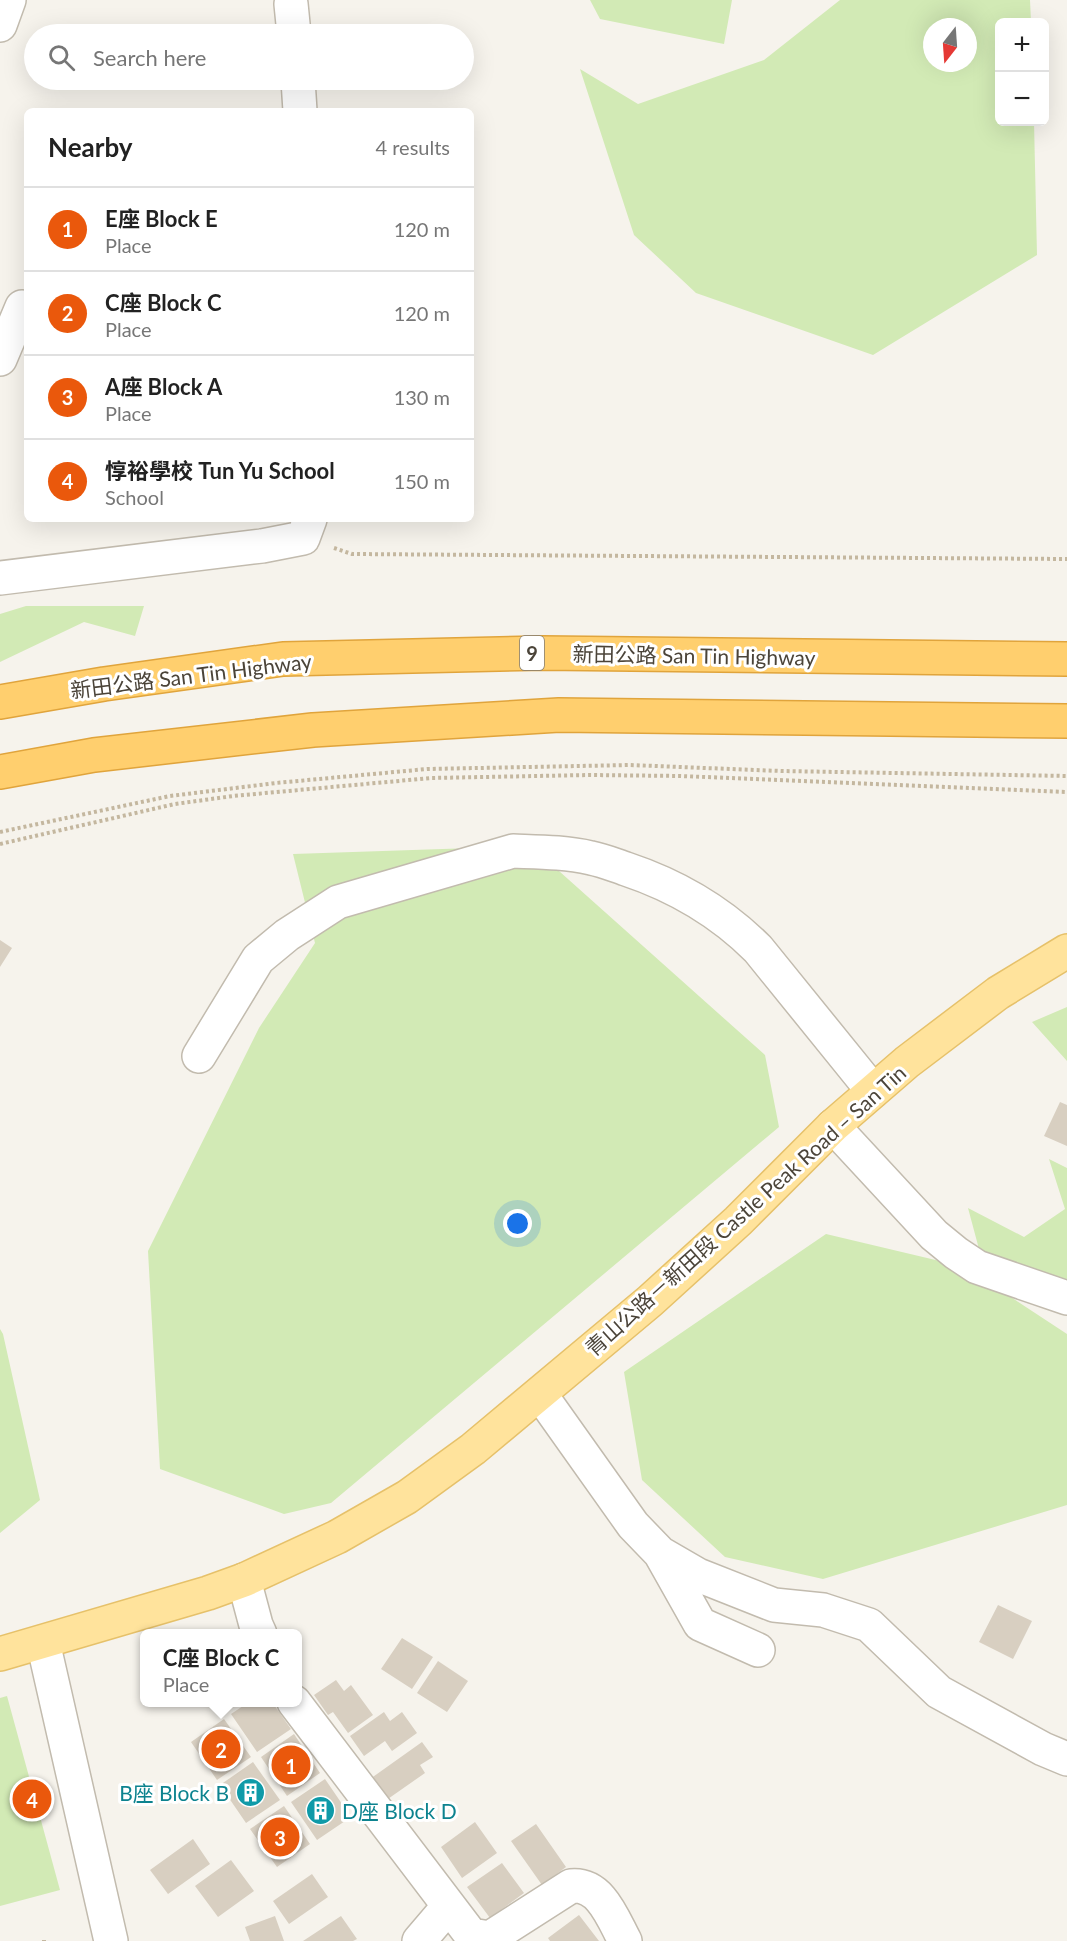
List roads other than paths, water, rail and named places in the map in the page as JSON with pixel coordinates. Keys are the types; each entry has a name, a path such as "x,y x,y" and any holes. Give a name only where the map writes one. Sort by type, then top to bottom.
{"highway":[{"name":"新田公路 San Tin Highway","path":"0,702 104,684 283,658 555,653 1067,659"},
{"path":"0,772 94,754 313,730 559,715 1067,721"}],"main road":[{"name":"青山公路－新田段 Castle Peak Road – San Tin","path":"0,1654 208,1593 244,1580 337,1537 406,1497 473,1449 697,1260 833,1126 939,1036 1030,973 1067,951"}],"street":[{"path":"0,25 9,0"},
{"path":"299,90 300,108"},
{"path":"0,359 22,307"},
{"path":"0,578 262,546 306,529"},
{"path":"199,1056 258,959 286,934 338,902 513,851 540,852 593,858 670,885 698,900 740,932 758,950 873,1091"},
{"path":"833,1126 934,1235 956,1253 983,1269 1067,1298"},
{"path":"540,1394 633,1525 660,1553 700,1624 758,1650"},
{"path":"660,1553 698,1575 774,1605 823,1610 869,1625 939,1692 1043,1749 1067,1759"},
{"path":"244,1580 258,1629"},
{"path":"42,1642 111,1941"},
{"path":"298,1707 471,1935 490,1938 571,1886 580,1885 590,1889 602,1900 625,1941"},
{"path":"419,1941 448,1906"}],"place":[{"name":"C座 Block C","path":"221,1749"},
{"name":"E座 Block E","path":"291,1765"},
{"name":"B座 Block B","path":"250,1792"},
{"name":"惇裕學校 Tun Yu School","path":"32,1799"},
{"name":"D座 Block D","path":"321,1810"},
{"name":"A座 Block A","path":"280,1837"}]}
